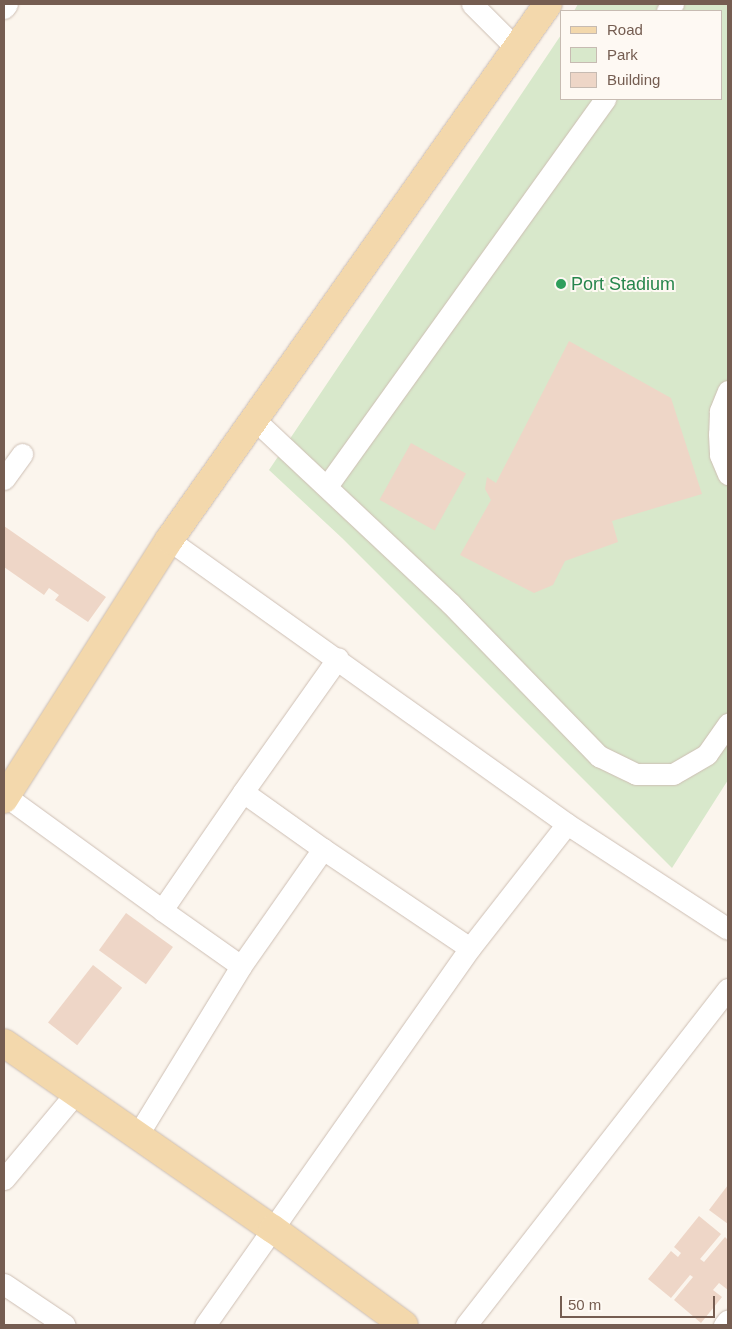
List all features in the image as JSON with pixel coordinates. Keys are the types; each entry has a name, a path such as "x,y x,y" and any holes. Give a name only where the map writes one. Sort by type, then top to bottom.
{"main road":[{"path":"4,797 169,540 518,50 548,4"},
{"path":"4,1043 75,1094 273,1228 404,1325"}],"street":[{"path":"4,8 7,4"},
{"path":"472,4 518,50"},
{"path":"327,486 604,100"},
{"path":"728,391 720,411 719,434 720,455 728,474"},
{"path":"255,420 450,603 589,746 611,763 636,774 673,774 707,754 728,724"},
{"path":"4,479 22,454"},
{"path":"169,540 338,658 567,824 726,924"},
{"path":"162,910 338,658"},
{"path":"243,792 323,849 470,948"},
{"path":"4,797 241,966"},
{"path":"205,1325 470,948 567,824"},
{"path":"137,1136 241,966 323,849"},
{"path":"466,1325 728,989"},
{"path":"4,1179 75,1094"},
{"path":"4,1284 65,1325"},
{"path":"724,1325 728,1320"}],"green space":[{"name":"Port Stadium","path":"578,4 728,4 728,780 672,868 342,538 269,470 560,36 560,100 722,100 722,10 575,10"}],"building":[{"path":"569,341 671,398 702,494 612,521 618,542 565,561 553,585 534,593 460,555 491,500 485,489 487,477 496,483"},
{"path":"411,443 466,474 435,530 379,500"},
{"path":"4,526 106,597 88,622 55,600 59,595 49,588 44,595 4,567"},
{"path":"126,913 173,947 146,984 99,950"},
{"path":"93,965 122,988 77,1045 48,1023"},
{"path":"728,1185 728,1224 709,1210"},
{"path":"699,1216 721,1234 700,1259 704,1262 725,1237 728,1240 728,1290 719,1283 713,1290 722,1297 701,1323 674,1300 693,1277 690,1275 671,1298 648,1279 671,1251 678,1257 681,1253 674,1247"}],"place":[{"name":"Port Stadium","path":"561,284"}]}
